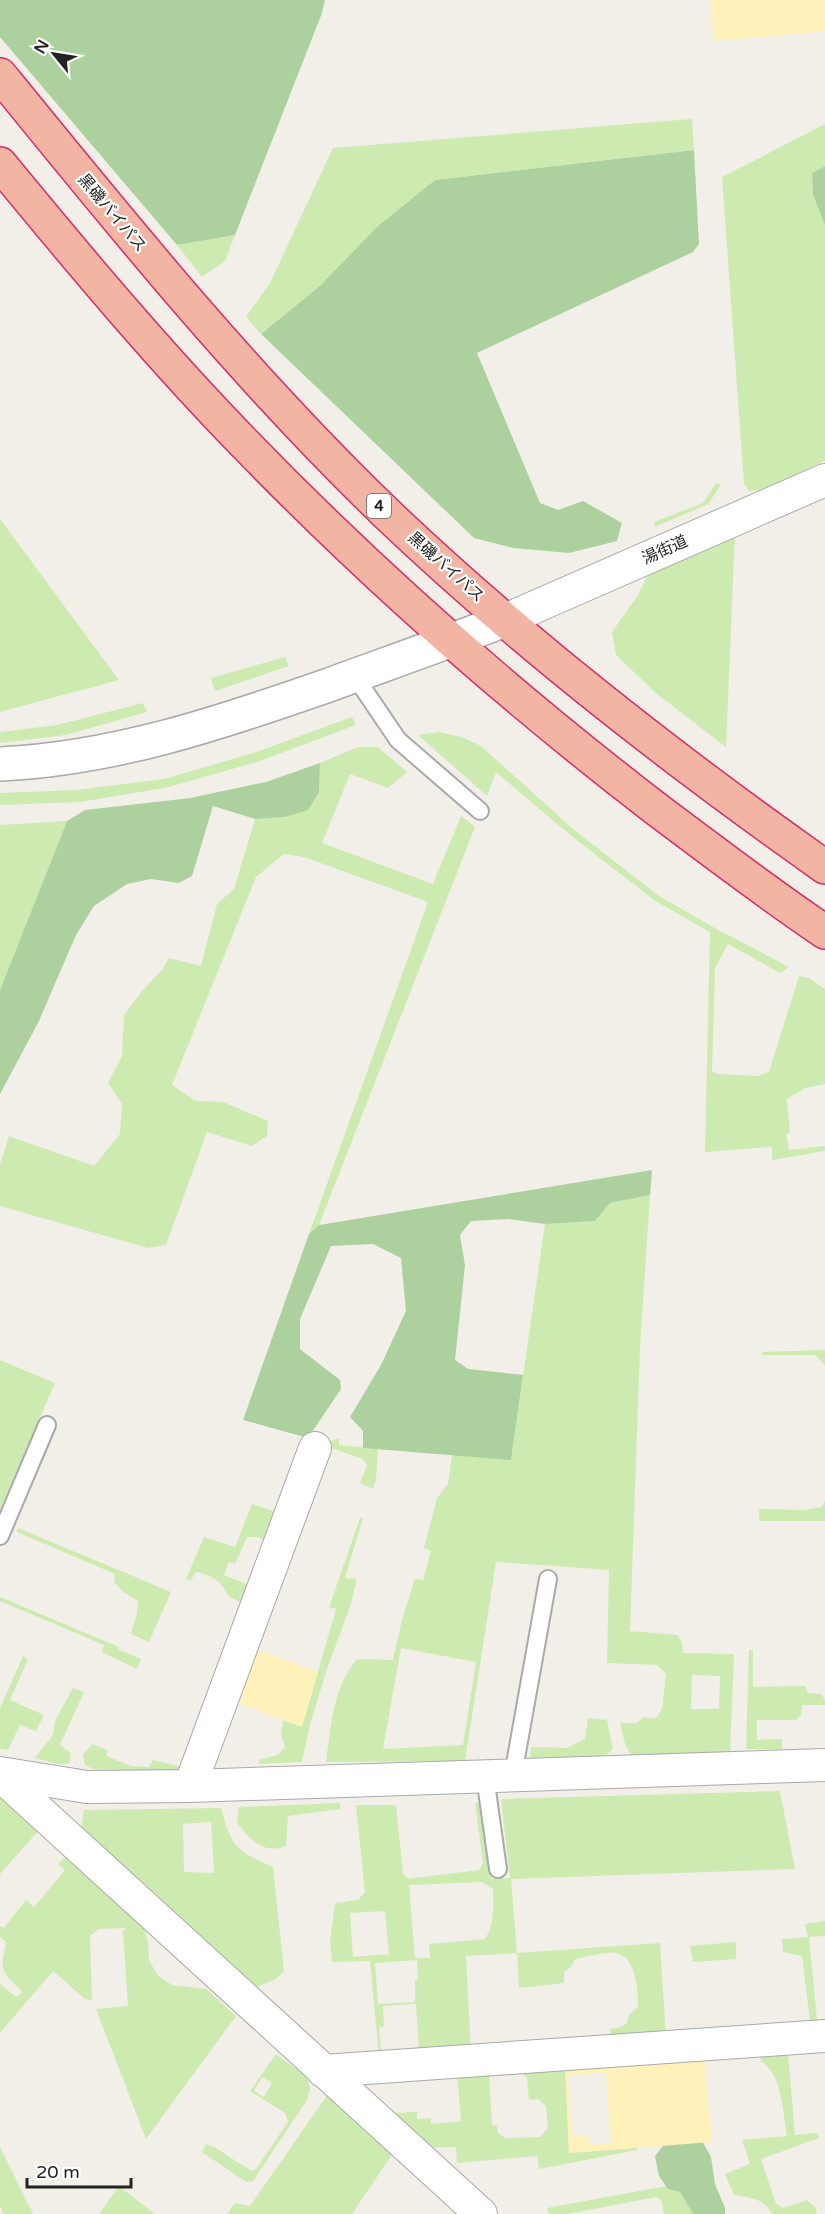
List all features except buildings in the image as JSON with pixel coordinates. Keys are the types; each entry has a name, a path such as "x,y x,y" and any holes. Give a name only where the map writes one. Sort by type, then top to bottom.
{"highway":[{"name":"黒磯バイパス","path":"0,75 96,195 178,292 277,401 385,512 505,620 634,726 825,867"},
{"path":"0,164 63,241 247,447 451,641 580,750 764,891 825,932"}],"street":[{"name":"湯街道","path":"505,620 825,480"},
{"path":"0,764 34,762 111,750 178,734 256,710 505,620"},
{"path":"190,1786 315,1448"},
{"path":"0,1774 87,1787 190,1786 825,1765"},
{"path":"0,1774 481,2214"},
{"path":"323,2071 825,2036"}],"lane":[{"path":"354,675 398,740 480,812"},
{"path":"0,1536 47,1425"},
{"path":"498,1869 499,1776 548,1579"}],"green space":[{"path":"0,0 325,0 322,13 235,235 177,245 0,37"},
{"path":"692,119 694,150 435,180 321,285 261,334 246,317 270,283 333,148"},
{"path":"825,124 825,166 812,173 813,195 825,225 825,461 762,490 749,491 744,484 722,177"},
{"path":"694,150 699,244 693,252 477,353 540,503 558,510 583,501 622,523 617,541 569,553 513,548 474,538 261,334 321,285 377,227 435,180"},
{"path":"825,166 825,225 813,195 812,173"},
{"path":"235,235 225,261 202,277 177,245"},
{"path":"716,483 721,485 708,504 655,527 654,522 703,503"},
{"path":"0,519 119,680 0,712"},
{"path":"735,533 726,747 658,695 616,655 612,632 638,595 649,572"},
{"path":"285,657 289,666 215,691 211,678"},
{"path":"143,703 147,712 66,735 0,743 0,732 57,725"},
{"path":"352,717 356,725 257,762 169,787 80,802 0,805 0,793 75,790 164,779 253,753"},
{"path":"439,732 462,737 481,746 573,829 659,896 789,967 780,973 728,944 715,968 712,1071 717,1074 758,1076 769,1072 799,976 809,978 825,989 825,1084 805,1088 787,1099 790,1133 786,1134 789,1150 825,1146 825,1151 772,1160 772,1147 705,1152 710,932 654,900 569,834 496,772 487,796 418,735"},
{"path":"358,747 378,747 407,772 388,788 350,774 322,843 433,884 461,816 475,827 319,1225 309,1234 428,902 304,857 284,854 256,877 172,1085 196,1101 223,1102 268,1121 267,1136 252,1146 207,1132 166,1245 148,1248 0,1206 0,1165 9,1136 94,1166 120,1134 122,1104 108,1083 122,1056 124,1015 169,958 201,966 217,904 234,889 255,819 285,817 319,792 320,763"},
{"path":"320,763 319,792 308,810 285,817 255,819 213,806 192,876 179,883 151,879 127,884 94,906 76,935 38,1023 0,1094 0,990 67,821 85,810 190,798 266,782"},
{"path":"67,821 0,990 0,825"},
{"path":"652,1170 650,1195 610,1203 595,1221 545,1224 508,1219 471,1221 460,1235 465,1265 455,1360 468,1369 523,1375 511,1460 363,1448 363,1431 350,1417 381,1365 406,1311 401,1258 373,1244 331,1246 300,1319 300,1349 340,1380 341,1389 308,1438 243,1420 309,1234 319,1225"},
{"path":"650,1195 640,1348 630,1631 677,1635 682,1643 683,1653 734,1654 730,1755 633,1758 625,1744 620,1723 636,1723 644,1717 656,1718 662,1709 666,1674 657,1665 607,1663 609,1570 496,1562 465,1761 326,1762 334,1708 349,1670 357,1659 393,1660 415,1578 423,1580 431,1551 424,1548 437,1498 448,1484 452,1455 511,1459 545,1224 595,1221 610,1203","holes":["401,1648 476,1662 463,1745 383,1749","692,1675 720,1676 719,1709 691,1709"]},
{"path":"825,1350 825,1366 816,1355 762,1355 762,1352"},
{"path":"0,1360 55,1383 0,1509"},
{"path":"339,1438 339,1445 378,1449 376,1480 373,1489 360,1483 367,1465 363,1459 331,1448 325,1459 327,1442"},
{"path":"825,1500 825,1521 759,1521 759,1509 804,1510 822,1507"},
{"path":"252,1504 279,1513 268,1541 257,1537 247,1537 235,1564 229,1562 224,1575 249,1585 244,1604 228,1596 219,1582 212,1577 196,1572 191,1580 186,1579 204,1537 235,1547"},
{"path":"360,1518 363,1518 345,1578 357,1579 350,1607 326,1672 310,1725 302,1762 259,1764 259,1760 278,1755 285,1747 281,1734 283,1720 302,1726 336,1609 329,1607"},
{"path":"18,1528 171,1592 149,1642 131,1634 138,1601 122,1591 114,1582 115,1574 17,1532"},
{"path":"0,1597 119,1647 118,1649 141,1659 137,1669 102,1652 104,1645 0,1601"},
{"path":"749,1650 753,1650 753,1685 755,1687 805,1686 808,1693 821,1694 825,1700 825,1705 802,1705 801,1714 796,1720 757,1720 757,1740 782,1739 782,1749 746,1749"},
{"path":"23,1656 28,1659 10,1700 44,1715 36,1731 20,1725 8,1750 0,1749 0,1708"},
{"path":"73,1688 84,1692 60,1745 71,1753 69,1764 58,1764 35,1758 53,1735 55,1721"},
{"path":"588,1718 607,1720 613,1749 603,1758 530,1761 531,1747 567,1748 585,1739"},
{"path":"92,1744 108,1750 106,1756 131,1766 149,1767 153,1760 186,1768 184,1772 93,1769 85,1765 83,1755"},
{"path":"780,1791 795,1869 511,1879 517,1953 466,1956 471,2050 379,2056 370,1961 332,1962 330,1941 335,1903 358,1900 365,1892 356,1805 396,1805 403,1874 408,1879 479,1870 483,1863 475,1803 482,1803 491,1879 510,1878 501,1799","holes":["482,1882 493,1889 492,1921 485,1939 429,1944 430,1958 415,1958 409,1885","385,1911 389,1954 353,1957 350,1913","417,1960 418,1979 415,1980 415,2002 378,2004 375,1963","416,2004 419,2049 381,2052 379,2027 384,2026 383,2006"]},
{"path":"0,1794 39,1830 0,1874"},
{"path":"340,1803 340,1809 288,1816 286,1846 278,1848 258,1844 237,1823 239,1807"},
{"path":"221,1808 229,1832 237,1846 251,1857 273,1867 284,1972 274,1980 256,1987 80,1835 84,1810","holes":["211,1822 214,1873 184,1872 183,1824"]},
{"path":"67,1855 144,1928 149,1960 158,1976 172,1985 206,1989 236,2016 146,2139 96,2009 128,2006 123,1931 127,1928 99,1929 90,1936 92,2000 85,1999 53,1971 0,2033 0,1984 16,1997 23,1992 4,1970 6,1942 0,1937 0,1926 4,1928 26,1900 34,1907 65,1870 58,1864"},
{"path":"825,1921 825,1936 809,1937 818,2030 811,2030 802,1956 783,1952 782,1939 808,1937 805,1924"},
{"path":"736,1942 736,1959 693,1962 690,1946"},
{"path":"660,1943 666,2037 612,2041 610,2029 627,2023 628,2016 638,2007 635,1976 629,1962 617,1953 603,1953 575,1959 571,1967 564,1972 564,1983 519,1988 517,1953"},
{"path":"788,2053 795,2135 817,2133 819,2138 761,2159 776,2204 783,2208 807,2200 816,2208 817,2214 772,2214 761,2202 734,2195 725,2174 750,2164 742,2140 787,2136 778,2085 760,2056"},
{"path":"276,2054 308,2078 310,2089 307,2100 253,2181 246,2182 202,2152 206,2144 251,2171 256,2169 288,2122 285,2113 250,2091","holes":["262,2077 272,2083 264,2097 254,2091"]},
{"path":"565,2064 569,2153 637,2148 637,2150 539,2169 537,2156 457,2163 456,2147 427,2148 394,2113 417,2112 417,2119 431,2118 431,2124 461,2121 457,2072","holes":["523,2074 527,2078 529,2100 538,2099 546,2106 548,2128 540,2137 505,2138 498,2133 497,2126 492,2125 489,2076"]},
{"path":"328,2094 393,2153 352,2214 227,2214 235,2203 250,2206"},
{"path":"701,2139 711,2157 715,2184 725,2208 725,2214 693,2214 680,2192 668,2189 659,2176 655,2156 667,2141"},
{"path":"0,2147 33,2214 4,2214 0,2206"},
{"path":"119,2186 155,2214 99,2214"},
{"path":"666,2186 668,2189 680,2192 693,2214 664,2214 661,2200 656,2197 568,2214 549,2214 547,2208"}],"sand":[{"path":"710,0 825,0 825,31 714,41"},
{"path":"253,1648 318,1672 302,1727 234,1702"},
{"path":"704,2056 712,2142 569,2153 565,2064","holes":["606,2072 611,2143 590,2145 589,2135 572,2136 568,2076"]}]}
